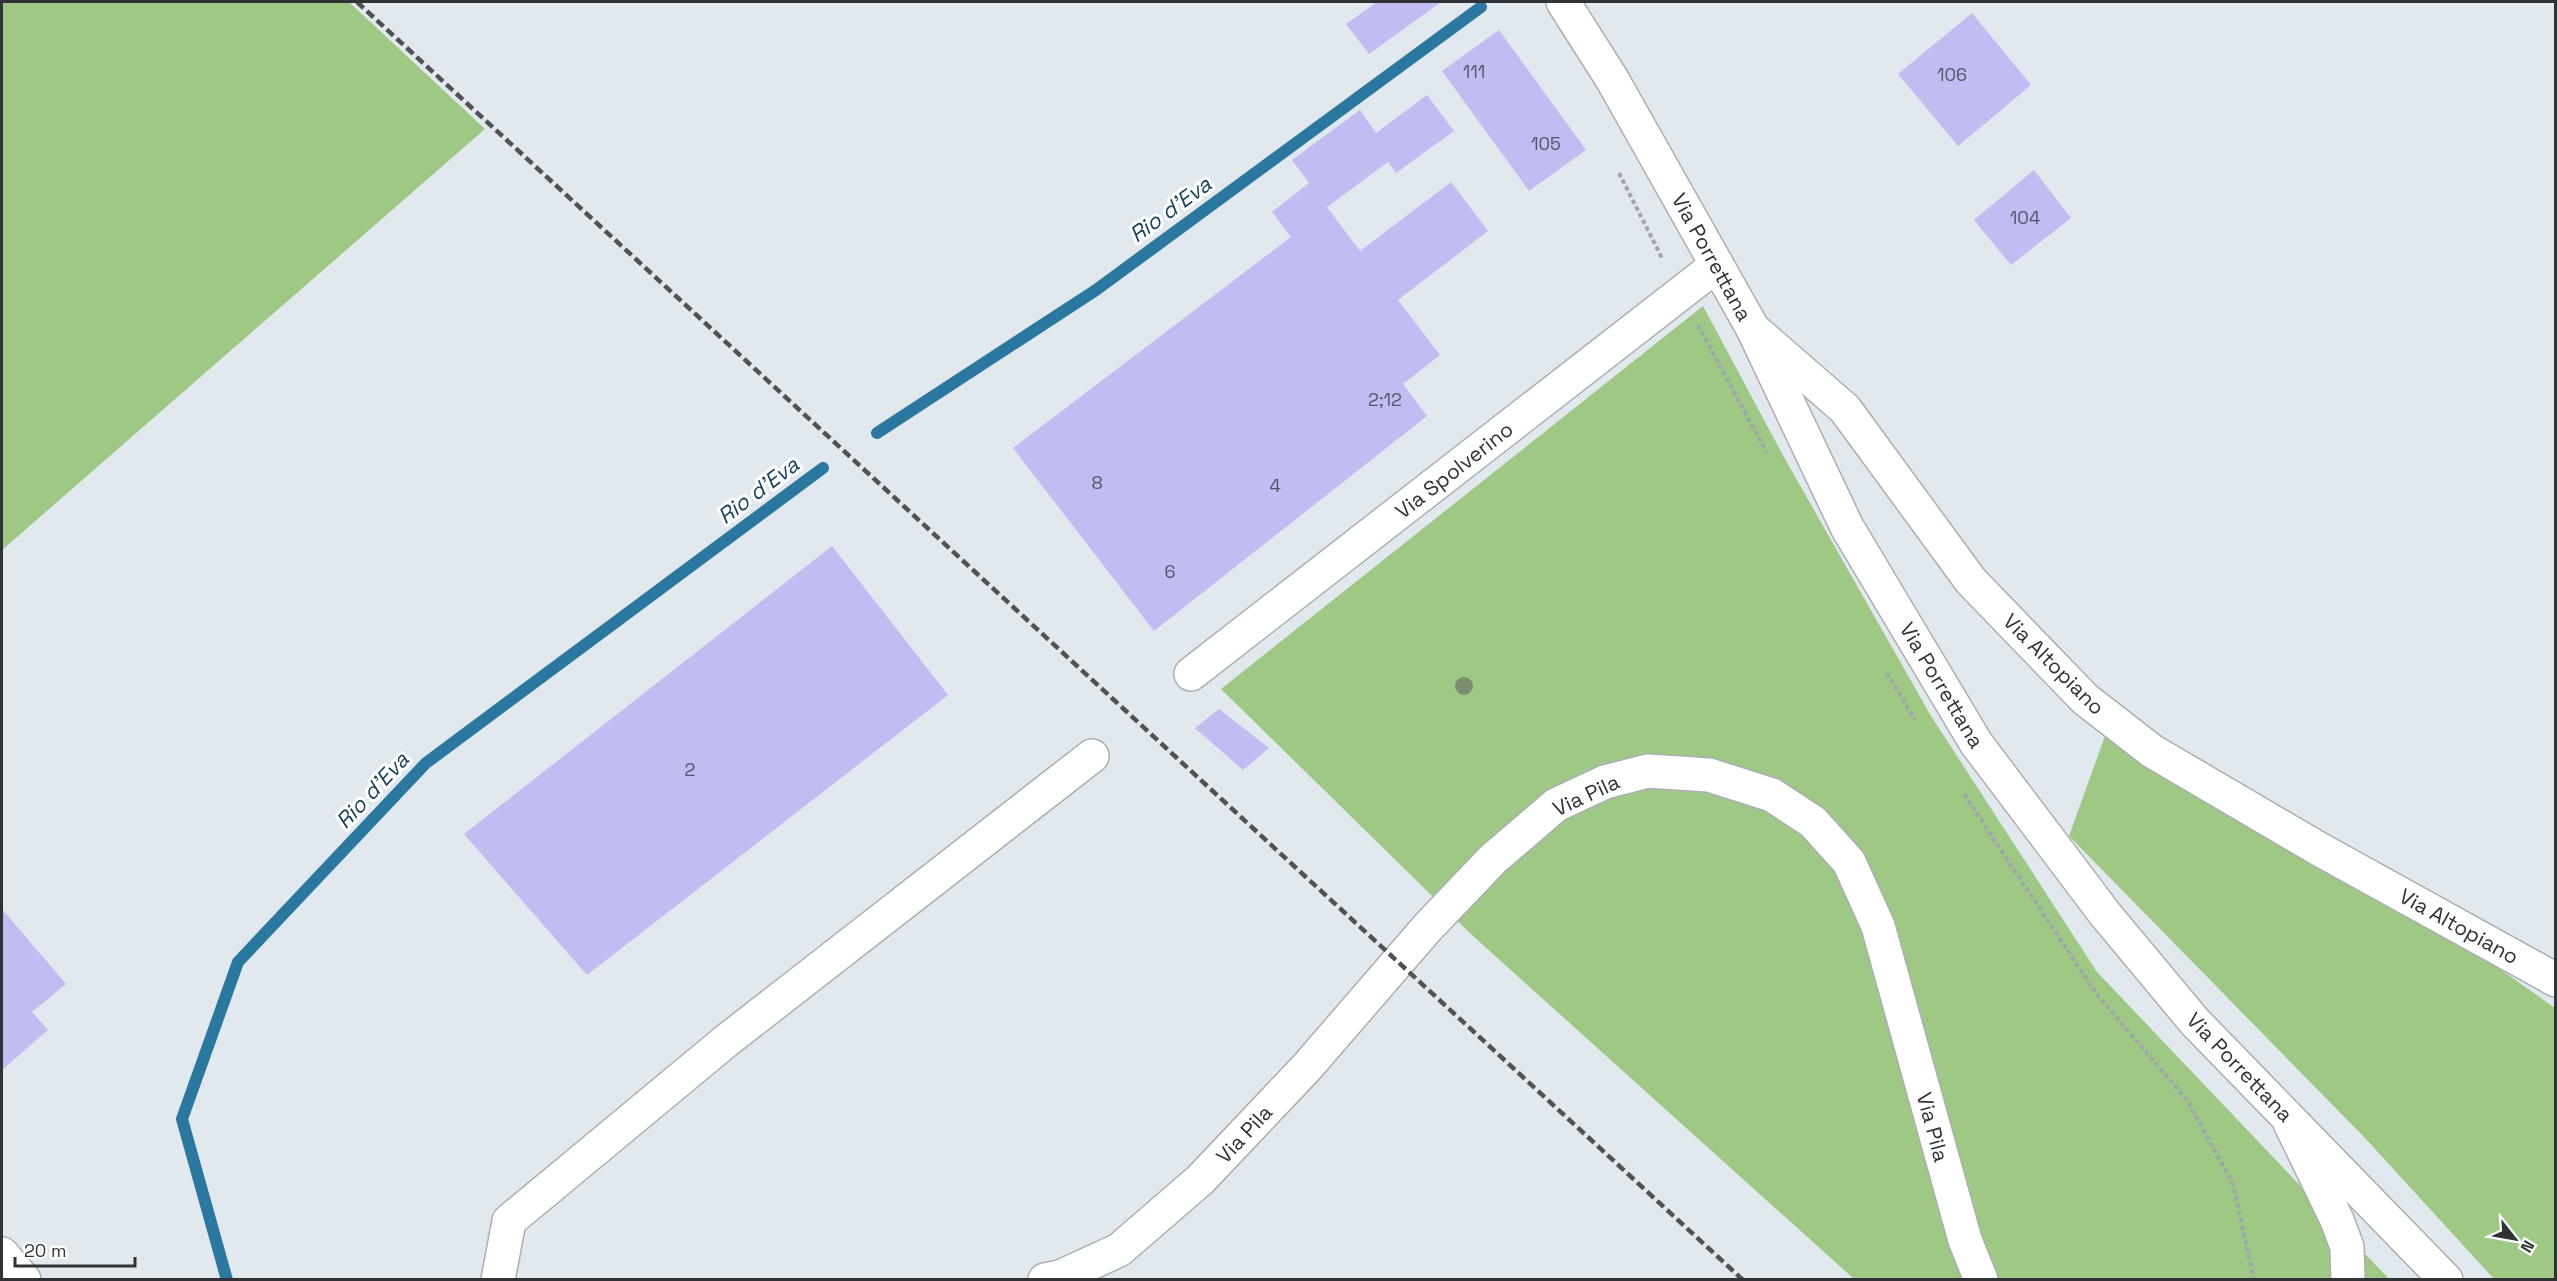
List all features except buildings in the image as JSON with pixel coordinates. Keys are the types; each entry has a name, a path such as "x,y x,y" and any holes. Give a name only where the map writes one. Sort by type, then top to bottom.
{"street":[{"name":"Via Porrettana","path":"1563,2 1612,80 1753,329 1847,527 1976,743 2104,914 2195,1023 2284,1111 2446,1280"},
{"name":"Via Spolverino","path":"1191,674 1717,265"},
{"name":"Via Altopiano","path":"1753,329 1845,410 1971,581 2085,699 2152,751 2319,849 2555,980"},
{"path":"498,1280 509,1221 726,1041 1092,756"},
{"name":"Via Pila","path":"1045,1280 1060,1277 1119,1250 1200,1180 1307,1067 1428,927 1493,859 1556,805 1605,782 1648,771 1709,775 1772,795 1813,822 1848,862 1878,926 1965,1240 1981,1280"},
{"path":"2284,1111 2337,1220 2347,1248 2348,1280"},
{"path":"2,1254 24,1280"}],"green space":[{"path":"2,2 349,2 485,129 2,550"},
{"path":"1703,306 1785,459 1931,716 2097,972 2389,1279 1854,1279 1473,936 1221,689"},
{"path":"2105,736 2358,869 2555,1008 2555,1279 2494,1279 2365,1138 2069,836"}],"waterway":[{"name":"Rio d'Eva","path":"877,433 1096,290 1481,7"},
{"name":"Rio d'Eva","path":"227,1280 182,1119 238,962 426,763 823,468"}],"railway":[{"path":"357,2 1743,1280"}]}
